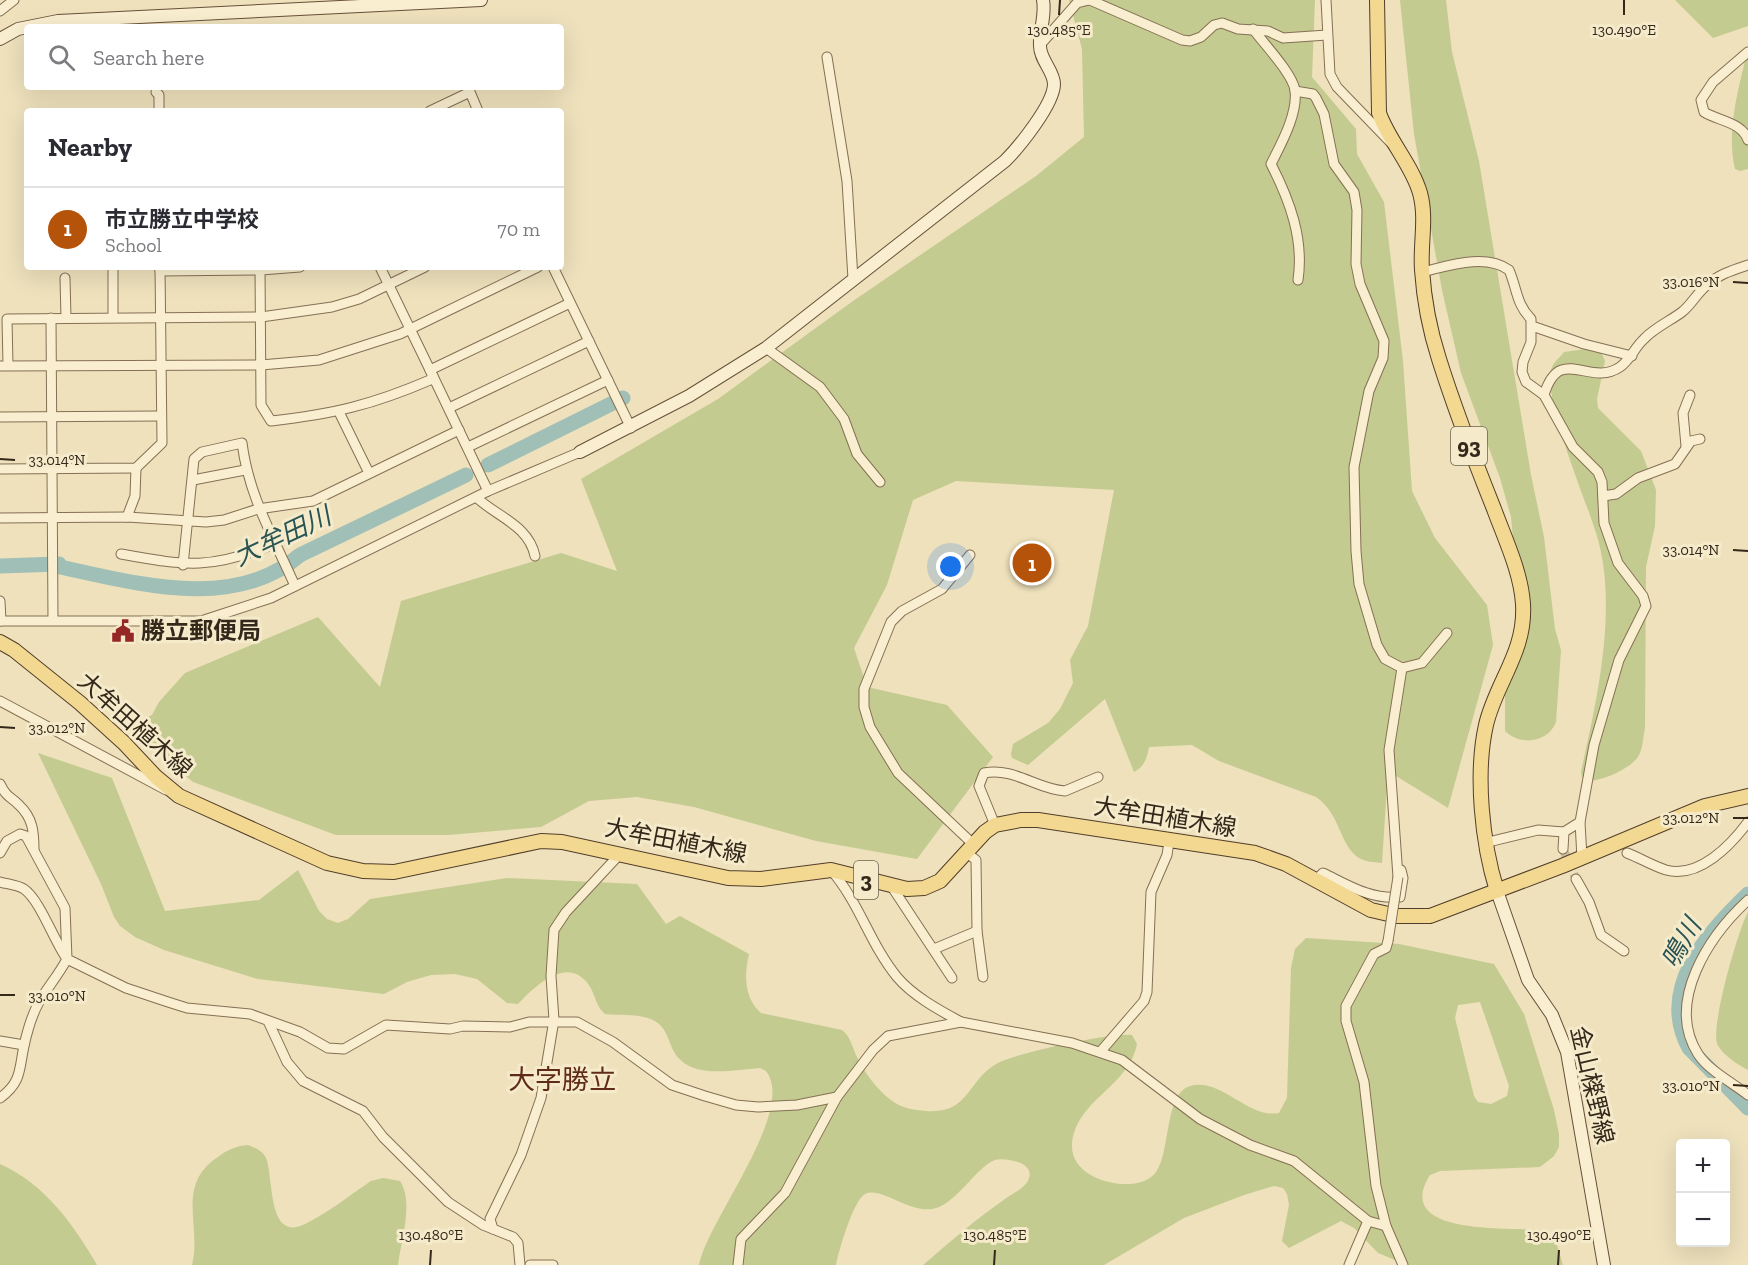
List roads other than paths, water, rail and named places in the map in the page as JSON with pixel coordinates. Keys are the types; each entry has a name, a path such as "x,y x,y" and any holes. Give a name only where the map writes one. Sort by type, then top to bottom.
{"main road":[{"name":"93","path":"1377,0 1379,113 1395,148 1420,192 1424,212 1422,272 1432,336 1467,440 1511,556 1523,604 1521,635 1515,657 1486,724 1483,753 1484,843 1497,891"},
{"name":"大牟田植木線","path":"0,642 14,650 80,703 124,743 156,777 179,795 327,863 363,872 394,872 541,841 562,842 728,878 761,879 831,870 892,887 924,888 940,881 995,825 1021,820 1038,820 1169,842 1255,853 1286,864 1371,910 1396,916 1430,916 1582,858 1705,806 1748,796"}],"street":[{"path":"0,11 15,0"},
{"path":"43,24 58,21 481,0"},
{"path":"0,602 0,621 201,621 236,611 295,586 488,491 631,428 766,348 1005,160 1023,140 1052,95 1054,84 1040,45 1044,18 1043,0"},
{"path":"1040,45 1077,3 1090,0 1182,40 1190,41 1201,37 1214,25 1222,23 1238,29 1268,32 1282,38 1326,34"},
{"path":"1326,0 1327,63 1337,87 1395,148"},
{"path":"0,39 24,28"},
{"path":"1253,29 1287,75 1295,91 1289,124 1271,164 1294,219 1300,244 1298,280"},
{"path":"1748,52 1713,82 1701,100 1704,112 1732,124 1746,134 1748,140"},
{"path":"827,57 847,182 853,279"},
{"path":"1295,91 1313,94 1316,98 1324,114 1334,164 1354,192 1357,210 1356,264 1360,284 1384,341 1383,358 1369,391 1354,467 1359,584 1377,645 1385,658 1402,668 1422,663 1447,633"},
{"path":"156,92 159,95 159,108"},
{"path":"436,108 470,92 477,108"},
{"path":"1422,272 1468,262 1500,265 1509,270 1516,298 1522,310 1531,319 1532,326 1522,372 1526,382 1544,394 1573,447 1598,472 1603,496 1604,523 1618,563 1643,596 1646,606 1619,660 1591,755 1580,822 1582,858"},
{"path":"1544,394 1549,378 1555,371 1563,368 1605,372 1620,368 1644,339 1684,311 1706,285 1721,275 1748,265"},
{"path":"113,270 114,317"},
{"path":"0,469 136,468 162,443 160,270"},
{"path":"260,270 261,405 271,421 339,412 365,406 430,380 431,373"},
{"path":"382,270 488,491"},
{"path":"419,270 389,285 332,307 261,317 7,319 4,366 261,365 309,361 341,354 411,328 532,270"},
{"path":"555,270 631,428"},
{"path":"65,278 66,318"},
{"path":"431,373 570,303"},
{"path":"51,318 53,620"},
{"path":"1532,326 1584,344 1632,356"},
{"path":"448,408 589,341"},
{"path":"766,348 820,387 844,419 857,454 880,482"},
{"path":"468,447 608,380"},
{"path":"1686,446 1683,413 1690,395"},
{"path":"339,412 369,473"},
{"path":"0,417 161,416"},
{"path":"0,518 127,517 187,521 224,520 258,509 312,501 459,430"},
{"path":"1603,496 1616,494 1638,478 1676,464 1686,446 1691,441 1700,439"},
{"path":"183,565 194,459 202,452 242,443 245,470 258,509 295,586"},
{"path":"127,517 135,496 136,468"},
{"path":"193,480 245,470"},
{"path":"477,498 518,526 535,556"},
{"path":"121,554 183,565 233,560 276,543"},
{"path":"969,555 942,589 902,611 891,622 864,689 864,707 870,727 898,773 970,848 976,860 977,931 983,977"},
{"path":"1315,881 1323,873 1365,893 1385,898 1400,897 1403,878 1393,819 1389,750 1402,668"},
{"path":"0,701 138,777 204,805"},
{"path":"995,825 979,786 984,772 995,770 1012,773 1065,790 1098,777"},
{"path":"0,784 6,797 19,805 33,824 34,852"},
{"path":"1484,843 1538,831 1564,832 1580,822"},
{"path":"1627,853 1668,870 1683,870 1712,858 1735,840 1748,822"},
{"path":"1563,849 1564,832"},
{"path":"0,852 7,841 20,834 26,836 65,908 67,959 39,1002 24,1045 21,1072 9,1091 0,1098"},
{"path":"1101,1051 1144,1001 1148,992 1151,892 1167,855 1169,842"},
{"path":"494,1229 490,1219 521,1155 541,1098 554,1020 551,976 554,930 566,912 619,855"},
{"path":"1399,865 1386,948 1374,954 1346,1006 1346,1021 1364,1082 1370,1148 1386,1226 1403,1265"},
{"path":"831,870 845,886 884,960 898,979 932,1005 961,1022"},
{"path":"1576,879 1589,902 1601,935 1624,951"},
{"path":"0,882 23,889 33,900 67,959 126,988 177,1005 250,1014 300,1032 328,1048 344,1049 386,1025 450,1029 463,1026 510,1028 529,1022 554,1020 577,1022 614,1042 672,1085 724,1102 758,1107 797,1105 837,1097"},
{"path":"892,887 907,914 934,949 952,978"},
{"name":"金山檪野線","path":"1497,891 1528,980 1552,1015 1567,1052 1604,1265"},
{"path":"1748,900 1722,930 1694,973 1687,989 1685,1006 1692,1040 1699,1055 1748,1095"},
{"path":"934,949 977,931"},
{"path":"268,1021 282,1054 303,1081 363,1111 429,1186 456,1207 513,1237 518,1243 520,1265"},
{"path":"738,1265 741,1239 785,1193 837,1097 873,1050 888,1036 961,1022 997,1027 1101,1051 1122,1060 1200,1119 1250,1145 1294,1161 1368,1221 1386,1226"},
{"path":"0,1041 24,1045"},
{"path":"1349,1265 1368,1221"},
{"path":"530,1265 553,1265"}],"waterway":[{"name":"大牟田川","path":"488,465 623,398"},
{"name":"大牟田川","path":"0,566 59,564 60,567 120,580 184,588 215,588 245,583 274,573 300,555 466,475"},
{"name":"鳴川","path":"1748,894 1732,909 1703,944 1683,984 1679,1005 1681,1026 1689,1048 1748,1108"}],"tunnel":[{"path":"1563,849 1576,879"}],"place":[{"name":"市立勝立中学校","path":"1032,563"},
{"name":"勝立郵便局","path":"123,631"}],"district":[{"name":"大字勝立","path":"562,1080"}]}
